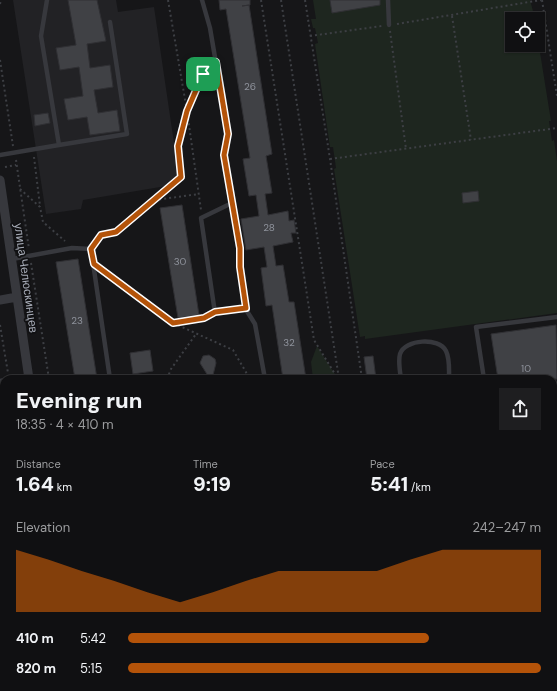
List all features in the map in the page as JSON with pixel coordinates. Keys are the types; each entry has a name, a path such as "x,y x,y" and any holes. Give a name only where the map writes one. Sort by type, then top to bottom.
{"street":[{"name":"улица Челюскинцев","path":"0,180 29,375"},
{"path":"0,300 16,297"}],"lane":[{"path":"47,0 41,36 59,145"},
{"path":"202,0 210,28 228,134 224,155 232,203 201,218 215,312 246,308"},
{"path":"388,0 389,25"},
{"path":"0,155 127,134 110,22"},
{"path":"12,259 72,248 91,249 109,375"},
{"path":"240,267 246,308 255,324 264,375"},
{"path":"483,375 476,327 557,317"},
{"path":"400,375 400,354 404,348 411,344 434,342 440,344 446,350 448,357 449,375"}],"path":[{"path":"0,4 1,0"},
{"path":"168,0 200,194 201,218"},
{"path":"261,0 314,340 336,375"},
{"path":"281,0 337,375"},
{"path":"305,0 361,375"},
{"path":"310,36 452,16 542,0 557,96"},
{"path":"452,16 471,140"},
{"path":"389,25 406,149"},
{"path":"0,60 48,375"},
{"path":"91,249 101,235 116,232 181,177 178,146 187,111 203,74 216,62"},
{"path":"330,159 557,128"},
{"path":"33,149 43,222 72,248"},
{"path":"5,167 16,165"},
{"path":"20,189 40,207"},
{"path":"155,200 200,194"},
{"path":"232,203 240,248 240,267"},
{"path":"94,264 173,323 232,350 248,375"},
{"path":"173,323 204,318 215,312"},
{"path":"0,326 9,375"},
{"path":"169,375 171,369 196,334"}],"shaded area":[{"path":"13,0 116,0 118,12 154,7 179,177 172,185 83,200 81,209 46,214"},
{"path":"313,0 530,0 533,12 505,12 505,52 540,52 551,121 549,121 552,141 554,140 557,161 557,313 365,339 365,336 360,337 334,169 336,168 333,147 330,147 315,44 318,43 315,28 313,28 311,19 316,19"},
{"path":"317,346 335,375 313,375 311,362"}],"building":[{"path":"68,0 97,0 106,41 87,44 90,68 110,65 113,87 94,90 98,113 117,110 120,131 90,135 87,117 68,120 64,99 83,96 79,67 60,70 56,48 76,45"},
{"path":"219,0 250,0 249,5 272,154 266,156 272,193 265,194 268,215 288,211 289,221 294,220 296,233 291,233 293,242 273,246 276,266 283,265 289,302 294,302 305,375 282,375 272,305 266,306 261,268 267,267 264,247 246,250 241,219 259,216 256,195 249,196 243,159 250,158 226,9 220,10"},
{"path":"330,0 380,0 380,5 332,13"},
{"path":"48,113 50,123 35,126 34,115"},
{"path":"478,191 479,201 463,203 462,193"},
{"path":"182,205 199,315 178,318 160,208"},
{"path":"78,259 96,375 74,375 56,262"},
{"path":"556,325 557,375 497,375 491,334"},
{"path":"150,350 153,371 133,374 130,353"},
{"path":"209,355 215,359 216,363 213,375 208,375 200,363 203,356"},
{"path":"373,356 375,375 366,375 364,357"}],"route":[{"path":"216,62 228,134 224,155 240,248 240,267 246,308 215,312 204,318 173,323 94,264 91,249 101,235 116,232 181,177 178,146 187,111 203,74 216,62"}]}
